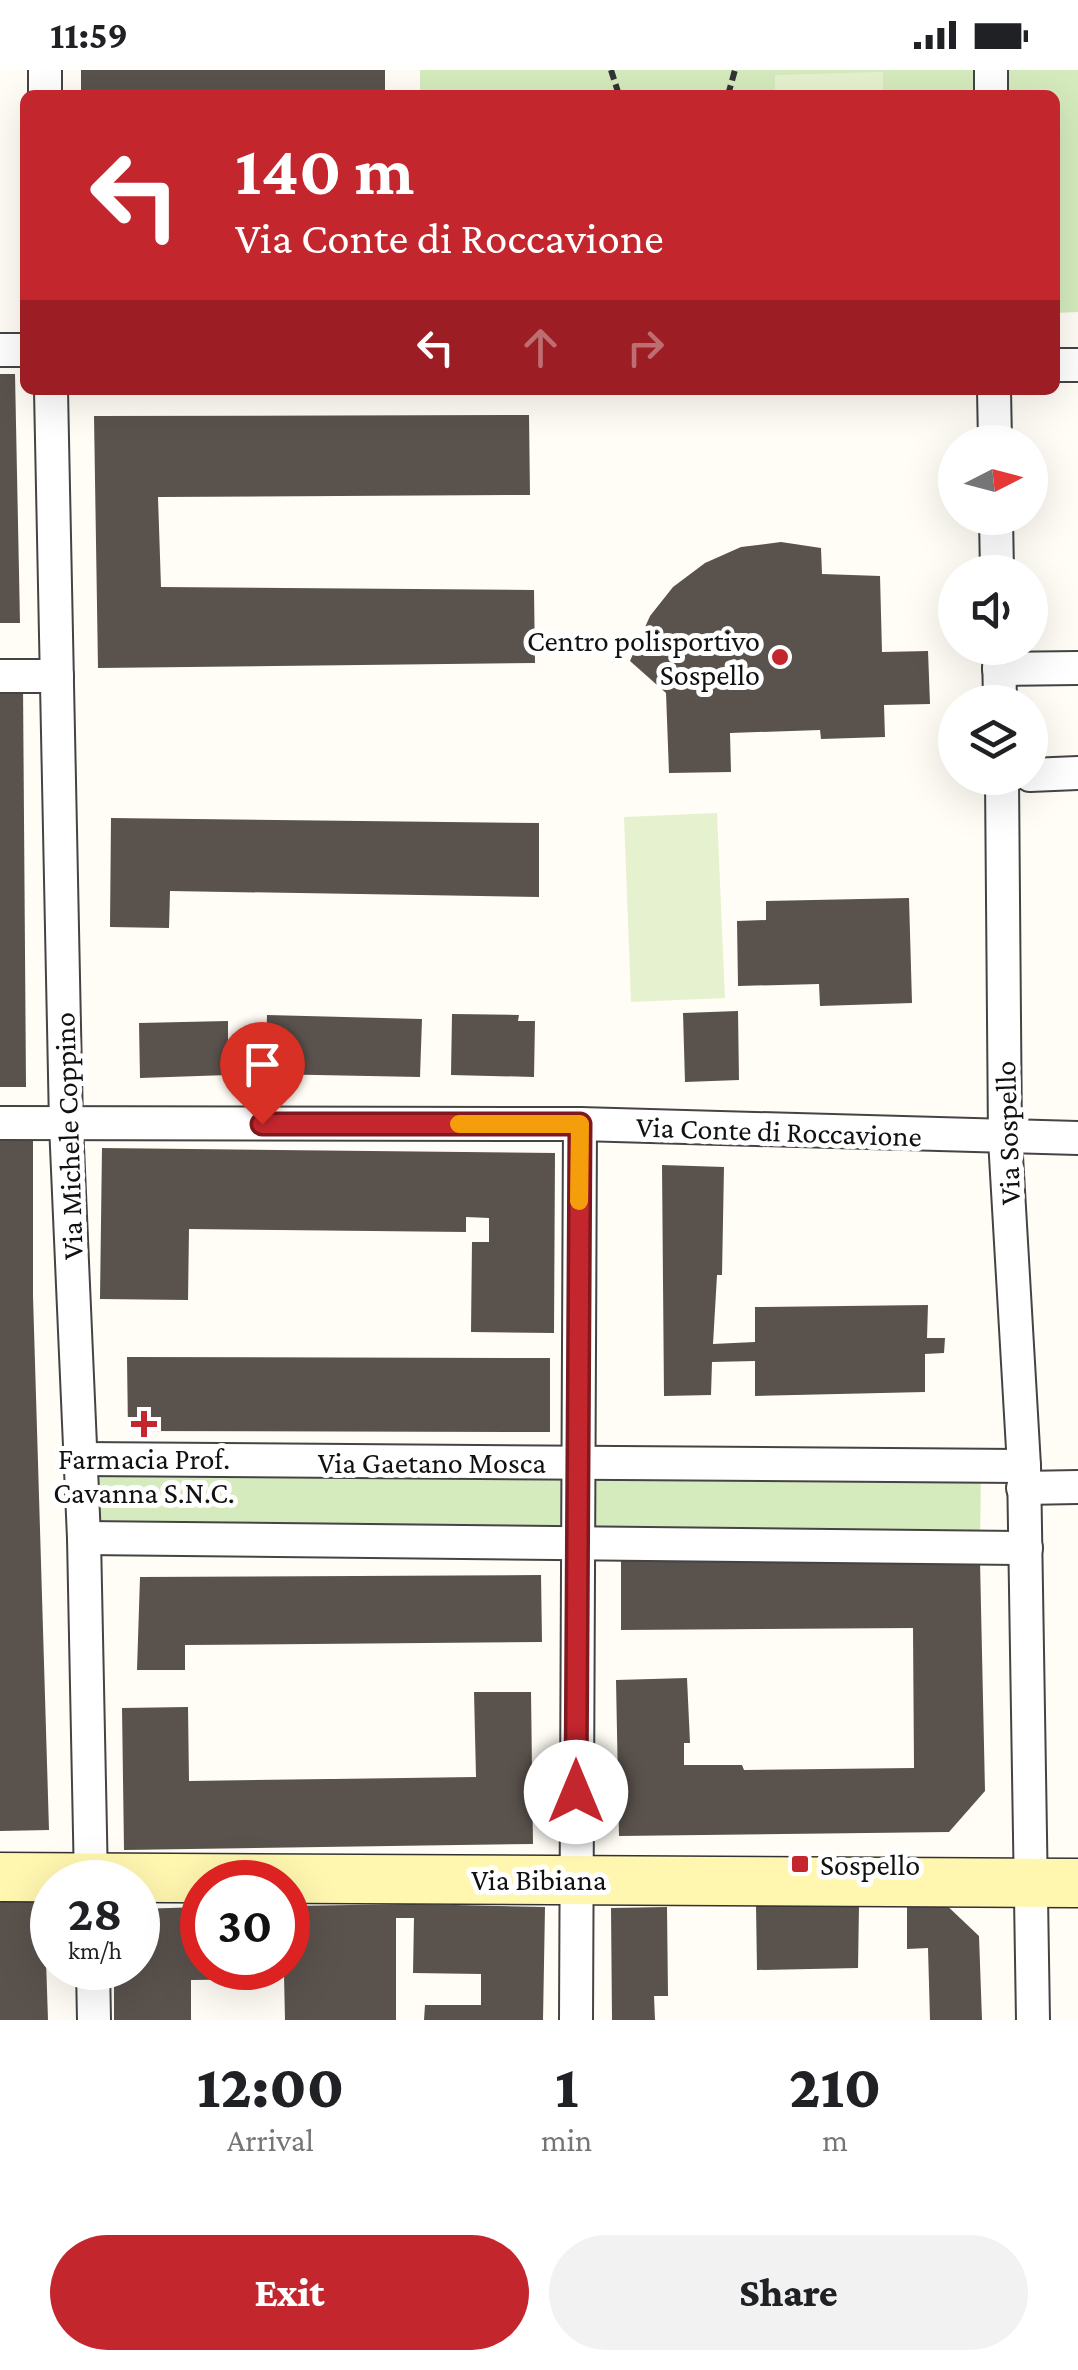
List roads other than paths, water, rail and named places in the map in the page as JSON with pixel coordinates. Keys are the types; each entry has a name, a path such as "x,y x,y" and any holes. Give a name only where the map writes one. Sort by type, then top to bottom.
{"street":[{"name":"Via Michele Coppino","path":"52,395 66,1124 84,1538 91,1860"},
{"path":"994,395 995,425"},
{"path":"1048,664 1078,668"},
{"path":"0,676 57,676"},
{"path":"1048,775 1078,774"},
{"name":"Via Sospello","path":"1002,795 1006,1139 1026,1548 1033,2020"},
{"name":"Via Conte di Roccavione","path":"0,1124 580,1124 1006,1139 1078,1138"},
{"path":"576,2020 580,1124"},
{"name":"Via Gaetano Mosca","path":"80,1459 578,1463 1023,1477"},
{"path":"1023,1477 1078,1488"},
{"path":"84,1538 1026,1548"},
{"name":"Via Bibiana","path":"0,1878 30,1879"},
{"name":"Via Bibiana","path":"160,1880 1078,1884"},
{"path":"93,1990 94,2020"}],"place":[{"name":"Centro polisportivo Sospello","path":"780,657"},
{"name":"Farmacia Prof. Cavanna S.N.C.","path":"144,1424"},
{"name":"Sospello","path":"800,1864"}]}
